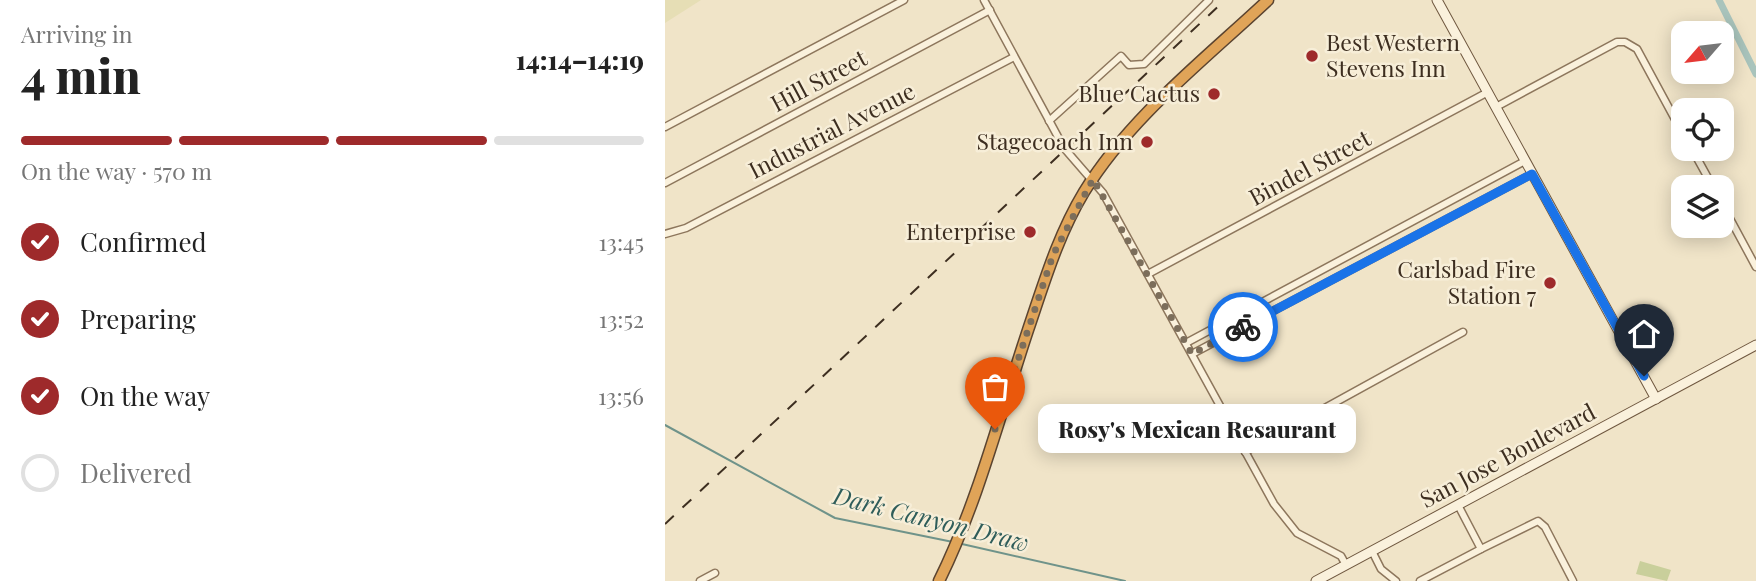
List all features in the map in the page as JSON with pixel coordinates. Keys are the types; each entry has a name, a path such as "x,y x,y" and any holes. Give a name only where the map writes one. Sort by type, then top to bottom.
{"highway":[{"path":"939,581 983,467 1053,255 1093,179 1147,113 1268,0"}],"street":[{"path":"665,127 904,0"},
{"path":"984,0 1048,121 1072,161 1093,179 1245,452 1289,525 1309,540 1341,556 1346,565"},
{"path":"1048,121 1121,56 1129,65 1144,64 1209,0"},
{"path":"1437,0 1656,399"},
{"name":"Hill Street","path":"665,183 989,10"},
{"path":"1496,107 1617,42 1634,46 1671,112"},
{"name":"Industrial Avenue","path":"665,234 686,228 1014,57"},
{"name":"Bindel Street","path":"1148,274 1488,92"},
{"path":"1186,343 1525,161"},
{"path":"1192,354 1532,174"},
{"path":"1734,226 1756,267"},
{"path":"1245,452 1463,332"},
{"name":"San Jose Boulevard","path":"1316,581 1756,345"},
{"path":"1458,505 1481,549"},
{"path":"1420,581 1538,521 1545,527 1573,581"},
{"path":"1372,551 1381,569 1396,581"},
{"path":"700,581 715,573"}],"shaded area":[{"path":"665,0 701,0 665,23"}],"green space":[{"path":"1640,561 1671,570 1667,581 1636,574"}],"waterway":[{"path":"1719,0 1756,74"},
{"name":"Dark Canyon Draw","path":"665,425 835,518 953,542"},
{"name":"Dark Canyon Draw","path":"962,544 1125,581"}],"railway":[{"path":"665,524 1225,0"}],"way so far":[{"path":"995,429 1053,255 1093,179 1192,354 1243,327"}],"place":[{"name":"Best Western Stevens Inn","path":"1312,56"},
{"name":"Blue Cactus","path":"1214,94"},
{"name":"Stagecoach Inn","path":"1147,142"},
{"name":"Enterprise","path":"1030,232"},
{"name":"Carlsbad Fire Station 7","path":"1550,283"},
{"name":"Rosy's Mexican Resaurant","path":"995,429"}],"route":[{"path":"1243,327 1532,174 1644,376"}]}
